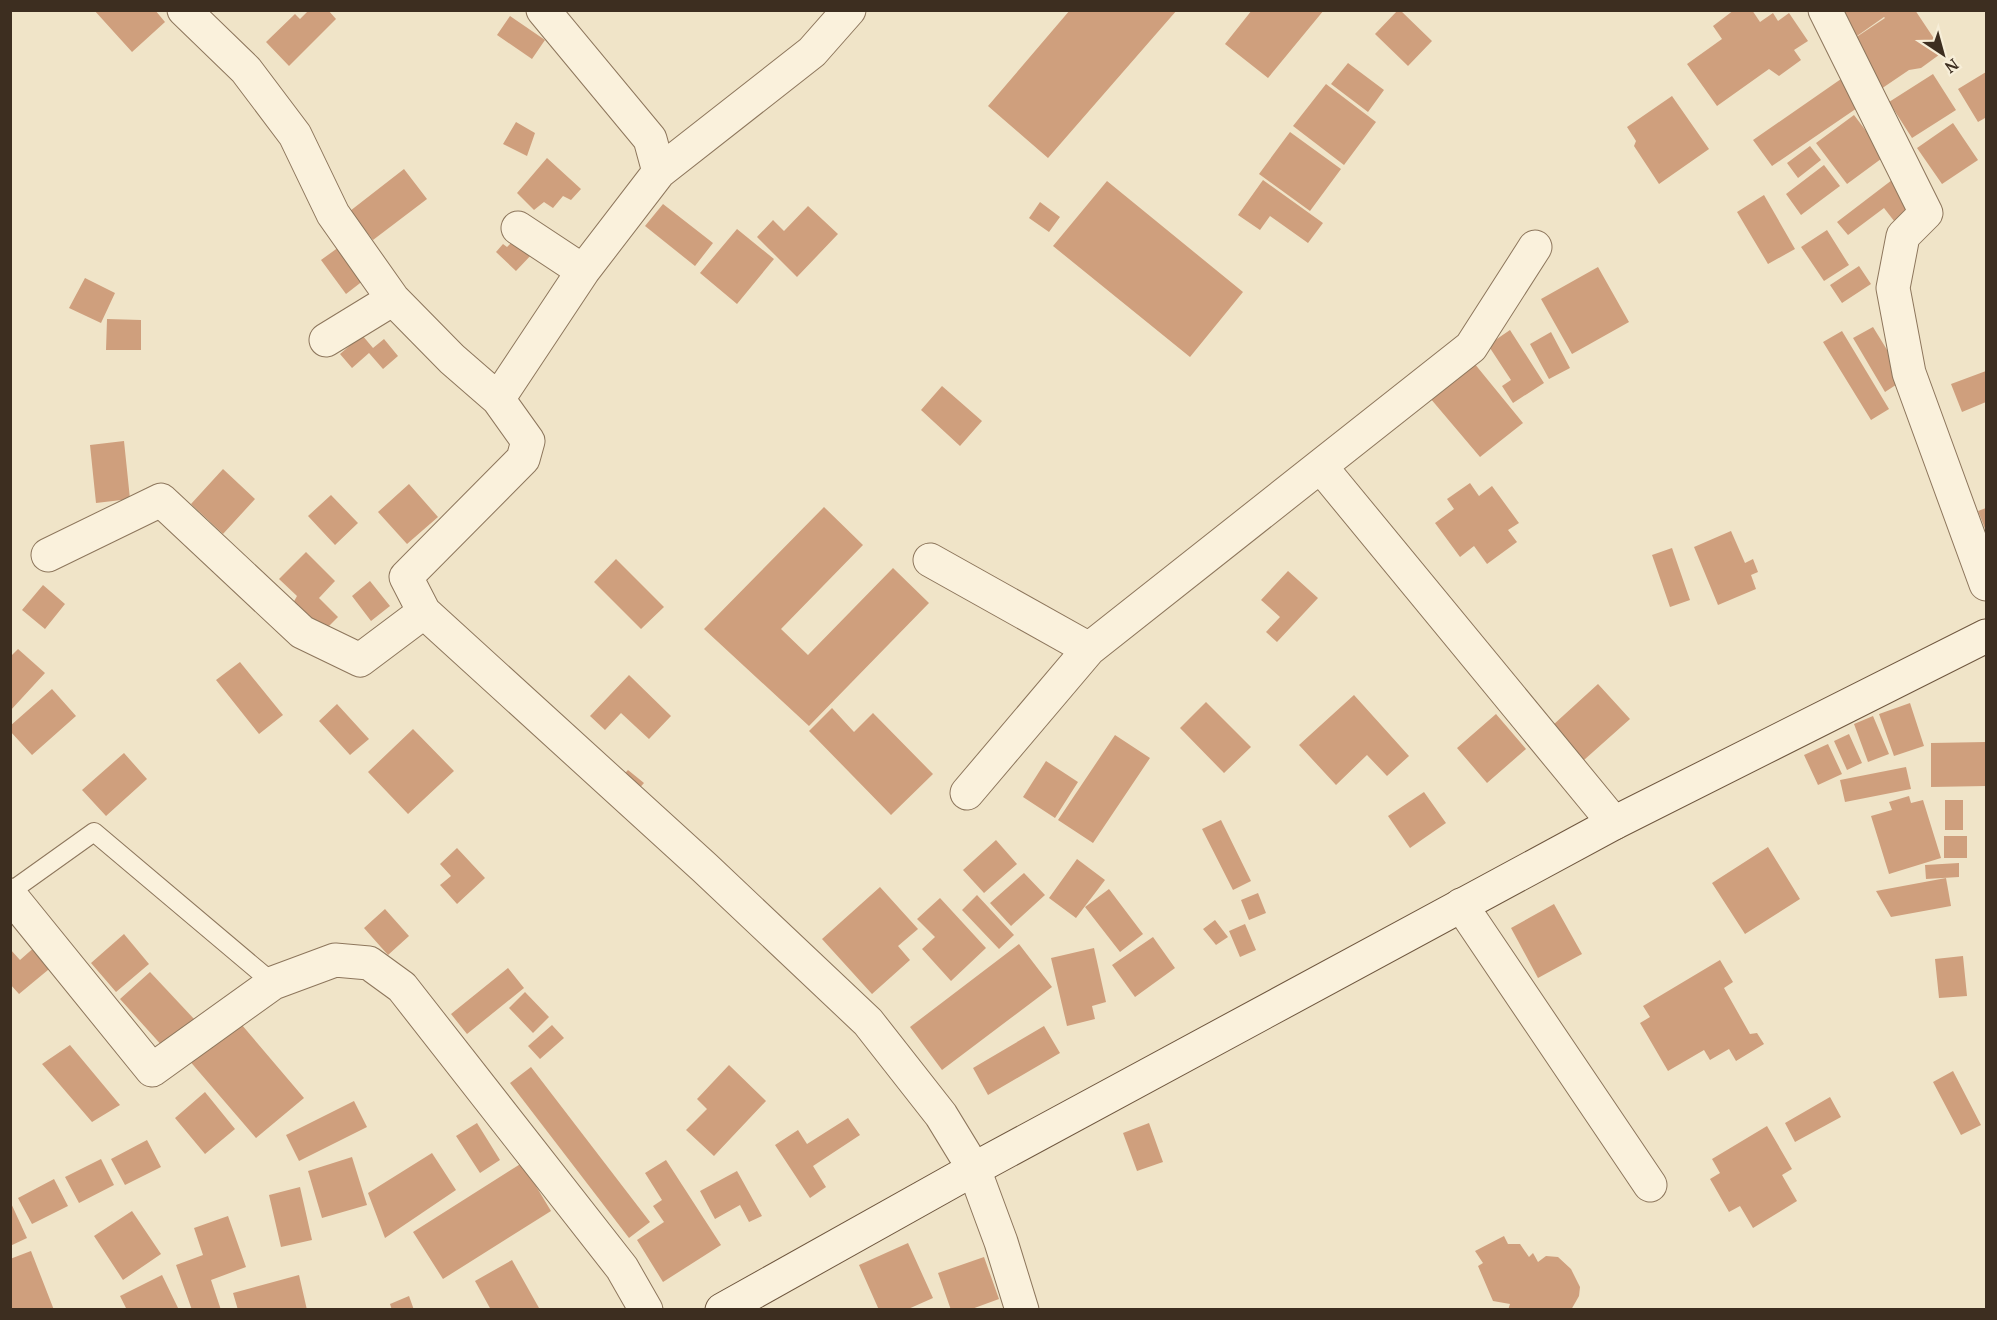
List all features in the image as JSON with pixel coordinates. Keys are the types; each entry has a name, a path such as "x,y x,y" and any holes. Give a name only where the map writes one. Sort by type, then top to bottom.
{"street":[{"path":"184,10 246,70 296,135 333,214 393,299 452,359 498,399 528,441 523,459 406,577 424,612 705,868 868,1022 941,1115 974,1168 1001,1242 1022,1310"},
{"path":"543,10 650,139 659,172"},
{"path":"498,399 583,271 659,172 812,52 849,10"},
{"path":"1825,10 1926,213 1903,236 1893,288 1909,373 1986,584"},
{"path":"518,228 583,271"},
{"path":"968,793 1089,649 1471,347 1535,247"},
{"path":"326,340 393,299"},
{"path":"1321,466 1614,823"},
{"path":"48,555 161,500 302,632 360,660 424,612"},
{"path":"930,560 1089,649"},
{"path":"722,1310 974,1168 1614,823 1986,636"},
{"path":"10,893 152,1070 273,983 335,960 369,963 402,987 622,1268 646,1310"},
{"path":"1461,905 1650,1185"}],"lane":[{"path":"10,893 94,832 273,983"}],"building":[{"path":"94,10 155,10 165,22 132,52"},
{"path":"309,10 328,10 336,19 289,66 266,42 295,14 300,19"},
{"path":"1070,10 1177,10 1048,158 988,106"},
{"path":"1252,10 1324,10 1268,78 1225,44"},
{"path":"1398,10 1432,41 1408,66 1375,34"},
{"path":"1734,10 1752,10 1760,22 1773,13 1778,21 1789,13 1808,41 1794,50 1801,60 1779,76 1769,69 1717,106 1687,64 1722,39 1713,26"},
{"path":"1839,10 1915,10 1943,52 1921,68 1909,70 1881,89 1849,42 1885,18 1857,36"},
{"path":"510,16 545,40 532,59 497,35"},
{"path":"1348,63 1384,90 1368,112 1331,84"},
{"path":"1986,72 1986,120 1985,118 1978,122 1958,89"},
{"path":"1933,74 1956,110 1912,138 1889,102"},
{"path":"1841,79 1860,106 1772,166 1753,140"},
{"path":"1326,84 1376,122 1344,165 1293,126"},
{"path":"1672,96 1709,149 1659,184 1634,146 1636,141 1627,127"},
{"path":"1854,115 1885,156 1847,184 1816,143"},
{"path":"516,122 535,133 527,156 503,144"},
{"path":"1953,123 1978,160 1942,184 1917,148"},
{"path":"1290,132 1341,169 1310,211 1259,174"},
{"path":"1810,146 1821,160 1798,178 1787,163"},
{"path":"547,158 581,189 571,200 563,196 553,208 544,202 534,210 517,193"},
{"path":"1824,165 1840,186 1801,215 1786,194"},
{"path":"404,169 427,199 373,240 350,211"},
{"path":"1263,180 1323,223 1308,243 1270,216 1260,230 1238,215"},
{"path":"1892,180 1916,212 1898,226 1884,208 1848,235 1837,222"},
{"path":"1107,181 1243,292 1190,357 1053,246"},
{"path":"1764,195 1795,249 1768,264 1737,212"},
{"path":"1040,202 1060,217 1049,232 1029,218"},
{"path":"663,204 713,243 695,266 645,226"},
{"path":"808,206 838,234 797,277 757,237 773,220 784,231"},
{"path":"737,229 774,259 737,304 700,273"},
{"path":"1827,230 1849,265 1824,281 1801,247"},
{"path":"517,237 533,253 516,271 496,252 503,244 507,247"},
{"path":"339,247 364,280 346,294 321,260"},
{"path":"1859,266 1871,284 1842,303 1830,285"},
{"path":"1598,267 1629,322 1572,354 1541,299"},
{"path":"85,278 115,293 101,323 69,308"},
{"path":"107,319 141,320 141,350 106,350"},
{"path":"1873,327 1905,379 1885,392 1853,338"},
{"path":"1510,330 1544,383 1513,403 1502,386 1511,380 1488,345"},
{"path":"1842,331 1889,409 1871,420 1823,342"},
{"path":"1551,332 1570,368 1549,379 1530,344"},
{"path":"362,335 373,348 384,339 398,356 383,369 369,353 352,368 340,354"},
{"path":"1474,363 1523,423 1480,457 1430,398"},
{"path":"1986,371 1986,402 1962,412 1951,384"},
{"path":"942,386 982,421 960,446 921,410"},
{"path":"124,441 130,499 96,503 90,445"},
{"path":"223,469 255,499 223,534 191,504"},
{"path":"1470,483 1479,496 1492,486 1519,523 1508,530 1517,542 1487,564 1474,546 1460,557 1435,523 1454,509 1447,499"},
{"path":"409,484 438,517 407,544 378,512"},
{"path":"331,495 358,523 335,545 308,516"},
{"path":"824,507 863,545 781,629 808,655 893,568 929,603 809,726 704,629"},
{"path":"1986,508 1986,531 1978,511"},
{"path":"1731,531 1745,563 1753,559 1758,572 1751,575 1756,589 1718,605 1694,547"},
{"path":"1672,548 1690,600 1670,607 1652,555"},
{"path":"306,552 335,581 319,598 338,617 321,634 292,605 297,596 279,579"},
{"path":"616,559 664,607 641,629 594,582"},
{"path":"1288,571 1318,598 1277,642 1266,632 1280,617 1261,600"},
{"path":"370,581 390,606 371,621 352,596"},
{"path":"43,585 65,604 45,629 22,610"},
{"path":"18,649 45,673 10,711 10,657"},
{"path":"240,662 283,715 259,734 216,680"},
{"path":"629,675 671,716 649,739 621,713 605,730 590,716"},
{"path":"1598,684 1630,719 1584,760 1553,725"},
{"path":"52,689 76,716 32,755 10,731 10,726"},
{"path":"1354,695 1409,756 1387,776 1367,755 1336,785 1299,745"},
{"path":"1206,702 1251,747 1224,773 1180,728"},
{"path":"1910,703 1924,746 1894,756 1879,714"},
{"path":"337,704 369,739 350,755 319,721"},
{"path":"832,708 854,732 873,713 933,774 891,815 809,731"},
{"path":"1496,714 1526,749 1487,783 1457,748"},
{"path":"1873,716 1889,754 1868,762 1854,724"},
{"path":"413,729 454,771 408,814 368,772"},
{"path":"1849,734 1862,763 1847,770 1834,741"},
{"path":"1115,735 1150,758 1093,843 1058,820"},
{"path":"1986,742 1986,786 1931,787 1931,743"},
{"path":"1828,744 1842,774 1818,785 1804,755"},
{"path":"124,753 147,779 106,816 82,790"},
{"path":"1046,761 1078,782 1055,818 1023,797"},
{"path":"1906,767 1911,789 1845,802 1840,780"},
{"path":"628,770 644,783 635,793 619,779"},
{"path":"1424,792 1446,823 1410,848 1388,816"},
{"path":"1909,796 1911,803 1923,800 1941,858 1889,874 1871,816 1892,810 1889,802"},
{"path":"1945,800 1963,800 1963,830 1945,830"},
{"path":"1221,820 1251,881 1233,890 1202,829"},
{"path":"1944,836 1967,836 1967,858 1944,858"},
{"path":"996,840 1017,864 984,893 963,870"},
{"path":"1768,847 1800,899 1745,934 1712,883"},
{"path":"457,848 485,878 457,904 440,885 451,876 440,864"},
{"path":"1077,859 1105,880 1076,918 1049,898"},
{"path":"1959,863 1959,877 1926,879 1925,865"},
{"path":"1024,873 1045,895 1011,926 990,903"},
{"path":"1946,878 1951,906 1891,917 1876,891"},
{"path":"880,887 918,929 898,946 910,960 872,994 822,939"},
{"path":"1109,889 1143,934 1120,952 1085,907"},
{"path":"1258,893 1266,913 1249,920 1241,900"},
{"path":"977,895 1014,935 999,949 962,910"},
{"path":"940,898 986,948 951,981 922,949 935,937 917,919"},
{"path":"1554,904 1582,954 1538,978 1511,928"},
{"path":"385,909 409,936 388,955 364,928"},
{"path":"1215,920 1228,937 1216,945 1203,929"},
{"path":"1245,924 1256,950 1240,957 1229,931"},
{"path":"124,934 149,964 116,992 91,963"},
{"path":"1153,937 1175,968 1135,997 1112,965"},
{"path":"1019,944 1052,987 942,1070 910,1027"},
{"path":"37,945 54,965 19,994 10,984 10,949 20,960"},
{"path":"1094,948 1106,1002 1092,1006 1095,1019 1067,1026 1051,958"},
{"path":"1963,956 1967,996 1939,998 1935,959"},
{"path":"1720,960 1733,982 1724,988 1750,1034 1757,1033 1764,1044 1736,1061 1729,1049 1710,1060 1704,1050 1668,1071 1640,1023 1650,1017 1643,1006"},
{"path":"508,968 524,988 467,1034 451,1014"},
{"path":"150,972 195,1020 164,1048 120,999"},
{"path":"525,992 549,1017 533,1033 509,1008"},
{"path":"236,1018 304,1098 256,1138 188,1059"},
{"path":"552,1025 564,1038 540,1059 528,1046"},
{"path":"1044,1026 1060,1053 988,1095 973,1068"},
{"path":"70,1045 120,1105 92,1122 42,1064"},
{"path":"729,1065 766,1101 714,1156 686,1130 707,1109 697,1099"},
{"path":"531,1067 650,1222 629,1238 510,1083"},
{"path":"1953,1071 1981,1125 1961,1135 1933,1082"},
{"path":"205,1092 235,1129 205,1154 175,1118"},
{"path":"1830,1097 1841,1117 1795,1142 1785,1123"},
{"path":"354,1101 367,1127 299,1161 286,1135"},
{"path":"848,1118 860,1135 813,1166 826,1187 810,1198 775,1145 798,1130 807,1144"},
{"path":"477,1123 500,1160 480,1173 456,1136"},
{"path":"1149,1123 1163,1162 1137,1171 1123,1133"},
{"path":"1767,1126 1792,1169 1782,1175 1797,1201 1753,1228 1740,1206 1729,1212 1710,1179 1720,1173 1712,1159"},
{"path":"147,1140 161,1167 125,1185 111,1159"},
{"path":"432,1153 456,1190 385,1238 368,1193"},
{"path":"352,1157 367,1205 322,1218 308,1171"},
{"path":"101,1159 114,1185 79,1203 65,1177"},
{"path":"666,1160 721,1245 663,1282 637,1240 664,1222 653,1206 662,1200 645,1173"},
{"path":"522,1163 551,1211 443,1279 413,1232"},
{"path":"737,1171 762,1216 749,1222 740,1205 715,1219 700,1191"},
{"path":"54,1179 68,1206 32,1224 18,1198"},
{"path":"300,1187 312,1240 281,1247 269,1195"},
{"path":"10,1201 27,1238 10,1246"},
{"path":"132,1211 161,1254 123,1280 94,1236"},
{"path":"228,1216 246,1267 211,1280 221,1310 192,1310 176,1265 203,1255 194,1228"},
{"path":"1504,1236 1508,1244 1520,1244 1529,1257 1533,1253 1538,1262 1546,1256 1558,1257 1571,1269 1580,1287 1579,1296 1571,1310 1508,1310 1510,1304 1493,1301 1478,1266 1483,1263 1475,1251"},
{"path":"908,1243 933,1298 906,1310 879,1310 859,1265"},
{"path":"31,1251 54,1310 10,1310 10,1259"},
{"path":"984,1257 999,1299 969,1310 951,1310 938,1273"},
{"path":"512,1260 539,1308 537,1310 491,1310 475,1281"},
{"path":"162,1275 179,1310 127,1310 120,1296"},
{"path":"299,1275 307,1310 238,1310 233,1293"},
{"path":"409,1296 414,1310 392,1310 390,1304"}]}
